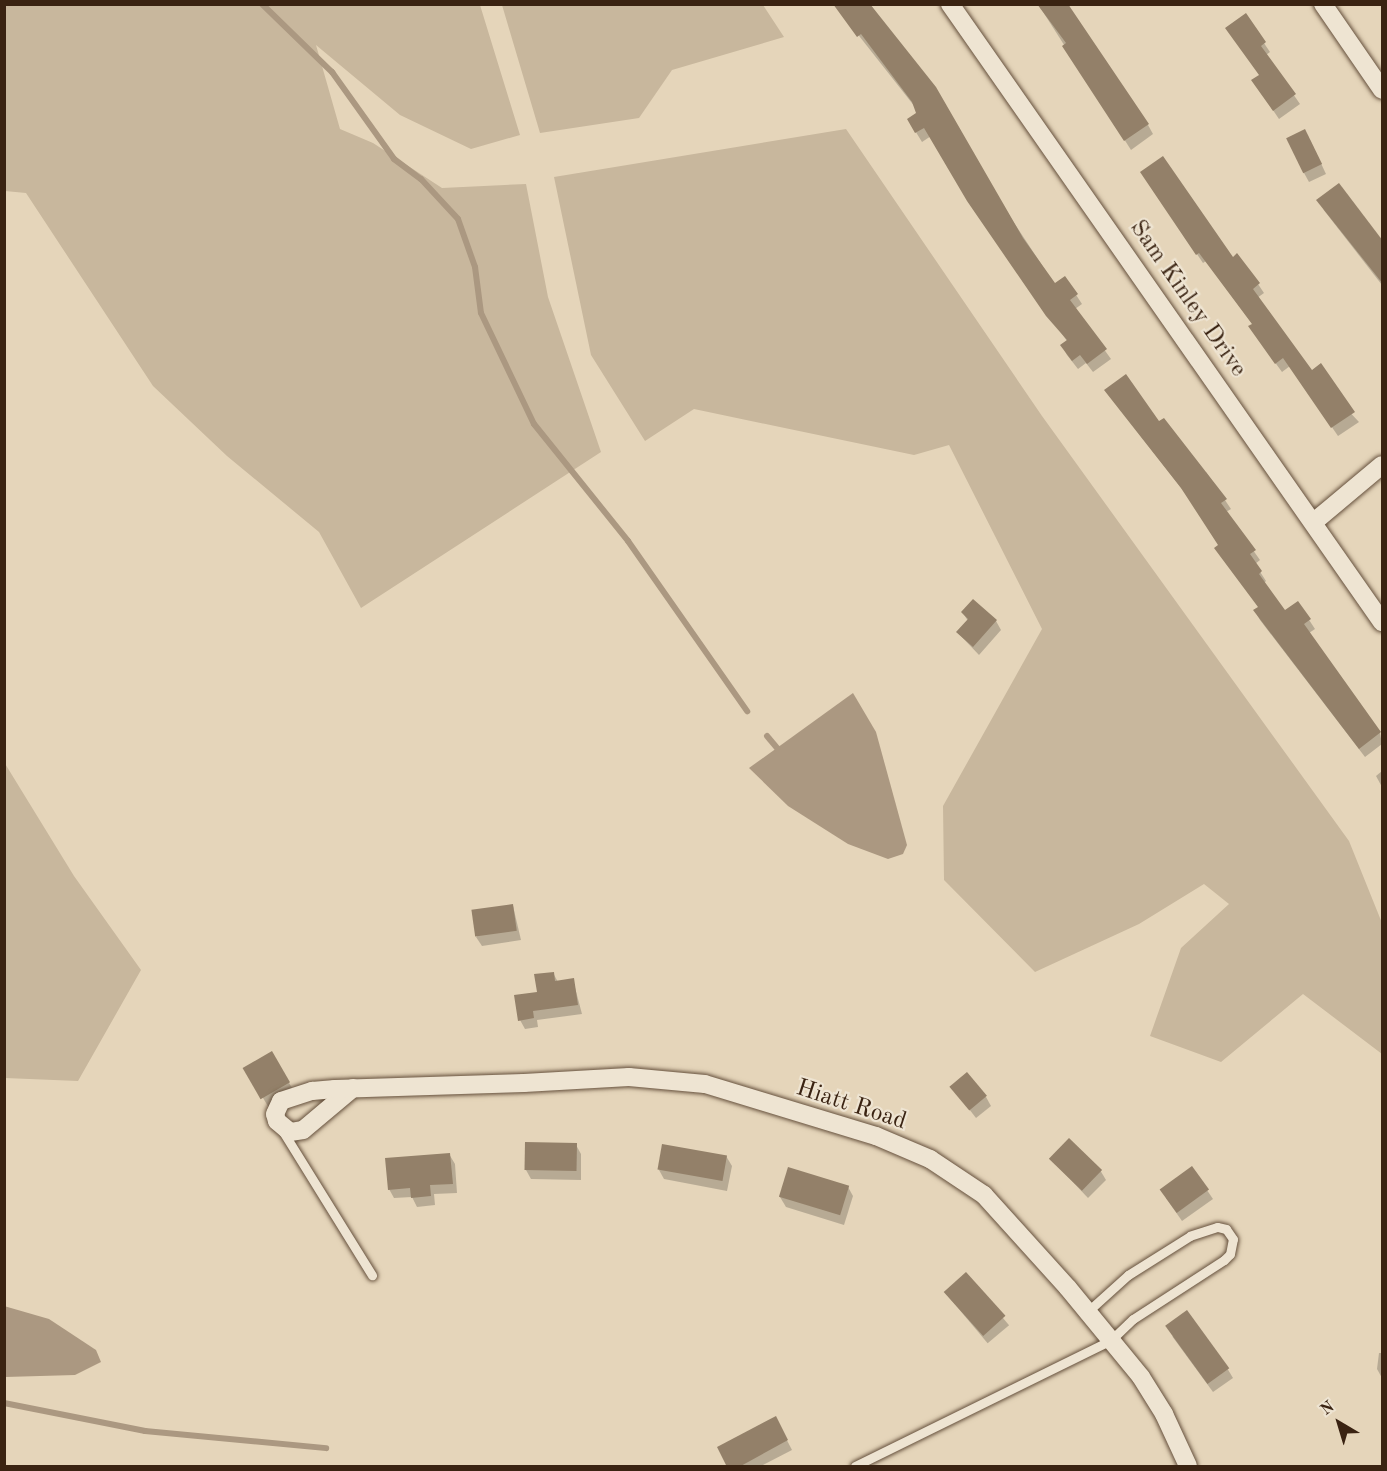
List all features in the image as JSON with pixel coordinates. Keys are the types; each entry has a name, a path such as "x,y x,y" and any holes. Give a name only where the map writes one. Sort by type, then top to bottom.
{"street":[{"name":"Sam Kinley Drive","path":"950,4 1315,521 1383,622"},
{"path":"1323,4 1383,90"},
{"path":"1315,521 1383,465"},
{"name":"Hiatt Road","path":"281,1128 275,1114 285,1099 312,1091 629,1077 705,1084 876,1136 930,1159 984,1195 1111,1340 1164,1414 1188,1467"},
{"path":"281,1128 290,1132 303,1130 353,1088"}],"lane":[{"path":"281,1128 372,1275"},
{"path":"855,1467 1111,1340 1143,1312 1224,1260 1233,1247 1230,1233 1221,1227 1209,1228 1171,1246 1112,1287 1087,1312"}],"shaded area":[{"path":"4,5 480,5 520,135 471,149 400,115 316,45 340,129 373,143 442,188 526,184 548,297 601,452 361,608 319,532 227,456 153,386 26,193 5,191"},
{"path":"502,5 763,5 784,37 672,70 639,118 540,133"},
{"path":"846,129 1042,416 1349,841 1382,923 1382,1054 1303,994 1221,1062 1150,1036 1181,948 1229,904 1204,884 1139,924 1035,972 944,880 943,806 1042,629 949,445 914,455 694,409 645,441 591,355 554,177"},
{"path":"853,693 876,732 907,845 903,854 888,859 848,844 788,806 749,768"},
{"path":"4,762 74,876 141,970 78,1081 5,1078"},
{"path":"4,1306 49,1319 96,1350 101,1362 75,1375 5,1377"}],"building":[{"path":"833,4 870,4 936,87 1023,238 1055,283 1065,276 1078,294 1070,300 1107,349 1087,364 1080,355 1072,361 1060,345 1067,340 1046,316 967,201 924,128 915,133 907,119 916,113 912,102 861,34 857,37"},
{"path":"1037,4 1068,4 1149,124 1124,141 1062,46 1066,43"},
{"path":"1246,13 1266,42 1261,46 1296,94 1273,111 1251,80 1259,75 1225,28"},
{"path":"1305,129 1322,164 1303,173 1286,138"},
{"path":"1163,156 1233,257 1237,253 1260,283 1253,289 1312,370 1321,363 1355,412 1331,428 1283,358 1275,364 1248,326 1252,324 1199,253 1196,255 1140,172"},
{"path":"1339,183 1383,241 1383,284 1316,200"},
{"path":"1126,374 1159,421 1164,418 1227,499 1221,503 1256,550 1250,554 1262,571 1259,574 1285,610 1298,601 1311,619 1304,624 1381,732 1359,749 1253,610 1258,607 1214,548 1218,545 1181,488 1104,390"},
{"path":"973,599 997,620 973,647 956,632 968,619 961,612"},
{"path":"513,904 517,931 475,937 471,910"},
{"path":"554,972 555,981 574,978 578,1005 533,1011 534,1018 518,1021 514,995 537,992 534,974"},
{"path":"272,1051 290,1082 261,1099 243,1068"},
{"path":"967,1072 987,1096 969,1111 949,1087"},
{"path":"1069,1138 1102,1170 1082,1191 1049,1159"},
{"path":"525,1142 577,1143 577,1171 525,1170"},
{"path":"662,1144 727,1155 722,1181 657,1170"},
{"path":"450,1153 453,1184 430,1185 431,1196 411,1198 410,1188 388,1190 385,1158"},
{"path":"1192,1166 1209,1189 1177,1213 1160,1190"},
{"path":"788,1167 849,1186 840,1215 779,1197"},
{"path":"966,1272 1005,1316 983,1336 944,1292"},
{"path":"1187,1310 1229,1368 1207,1384 1165,1326"},
{"path":"776,1416 788,1440 739,1467 727,1467 717,1447"}],"waterway":[{"path":"262,4 332,72 394,159 421,179 458,219 475,267 481,313 534,424 628,541 747,711"},
{"path":"767,736 777,748"},
{"path":"4,1403 145,1431 326,1448"}]}
